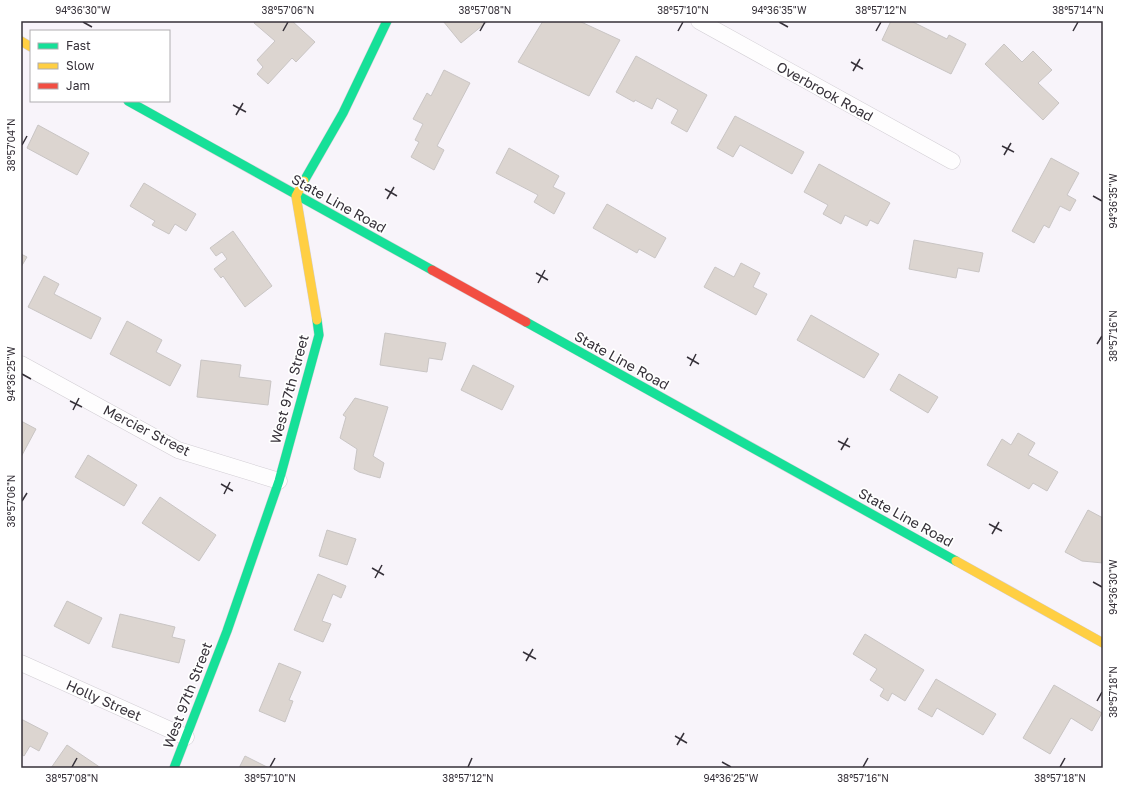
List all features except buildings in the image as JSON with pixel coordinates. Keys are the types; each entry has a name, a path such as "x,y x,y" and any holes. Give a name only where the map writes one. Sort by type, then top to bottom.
{"main road":[{"path":"296,196 343,113 365,69 386,21"},
{"path":"21,41 30,46"},
{"name":"State Line Road","path":"130,102 296,196 1103,643"},
{"name":"West 97th Street","path":"174,768 227,630 279,481 319,335 296,196"}],"street":[{"name":"Overbrook Road","path":"699,21 952,161"},
{"name":"Mercier Street","path":"21,364 178,450 279,481"},
{"name":"Holly Street","path":"21,663 186,737"}],"traffic: fast":[{"path":"304,181 343,113 387,21"},
{"path":"130,102 432,270"},
{"path":"174,768 227,631 279,481 319,335 317,320"},
{"path":"526,322 956,561"}],"traffic: slow":[{"path":"21,41 30,46"},
{"path":"304,181 296,196 317,320"},
{"path":"956,561 1103,643"}],"traffic: jam":[{"path":"432,270 526,322"}]}
